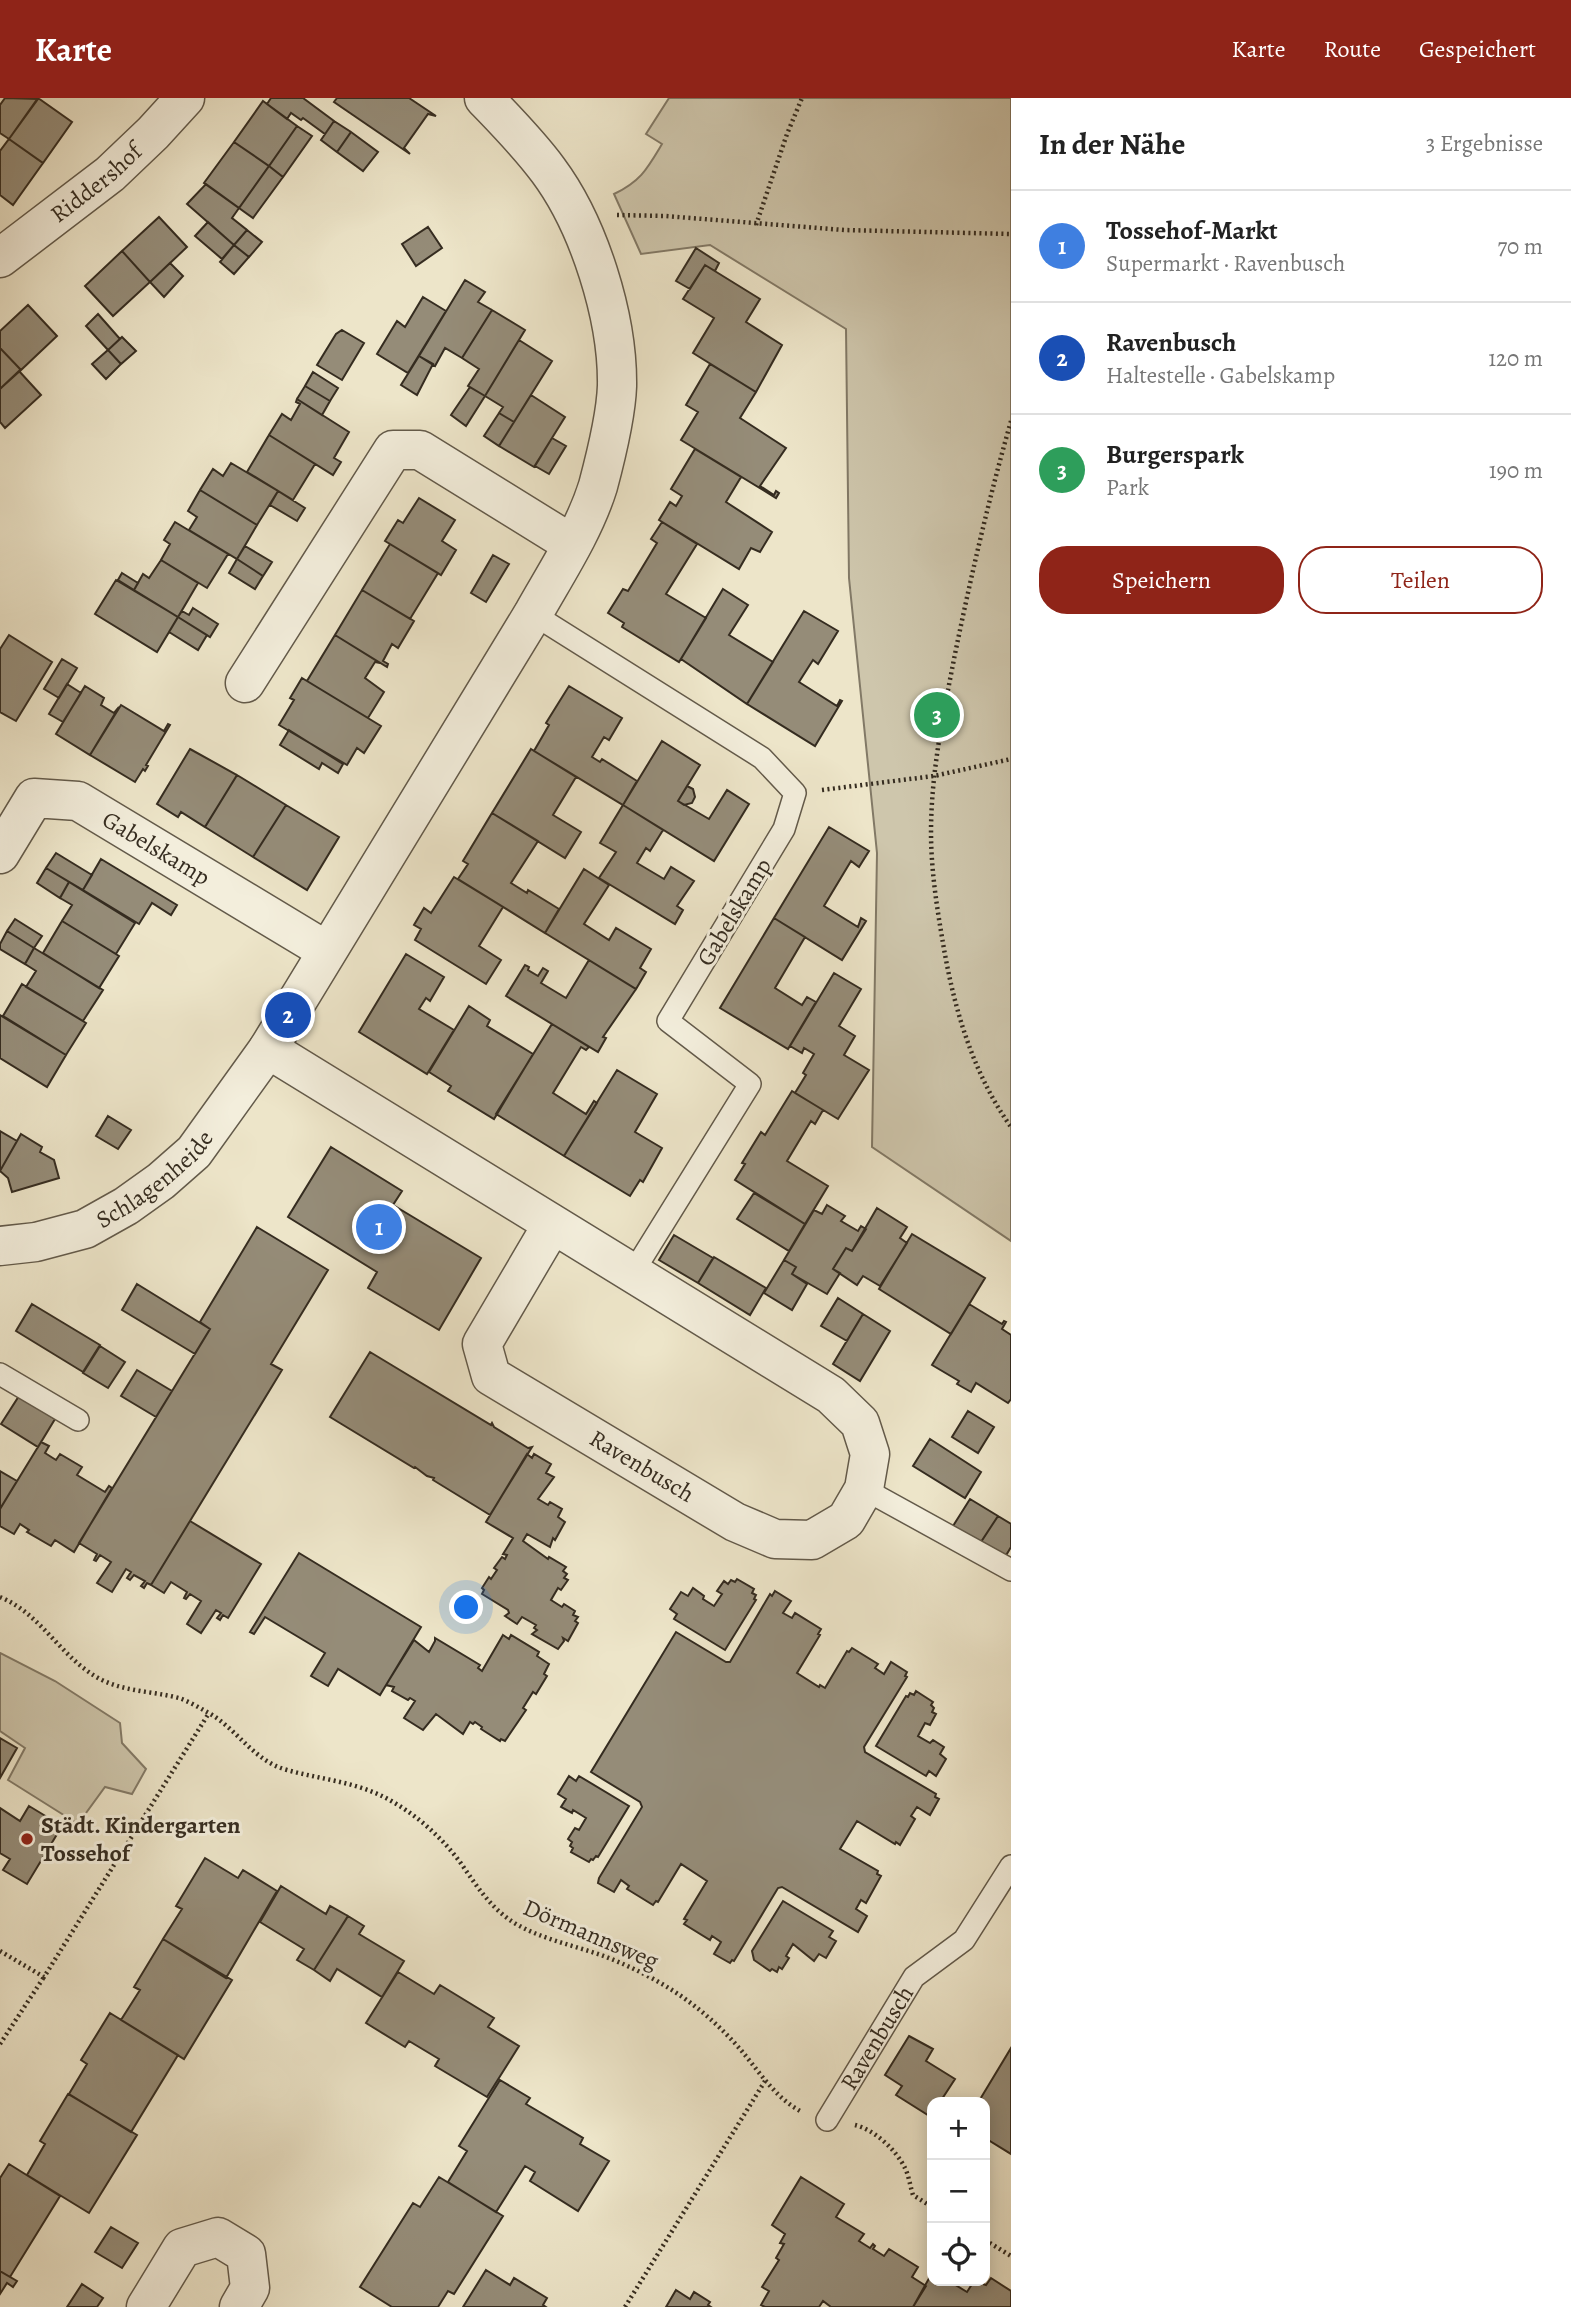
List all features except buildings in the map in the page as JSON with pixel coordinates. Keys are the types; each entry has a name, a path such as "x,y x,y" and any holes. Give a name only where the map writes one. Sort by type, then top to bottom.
{"street":[{"name":"Riddershof","path":"0,258 110,174 185,98"},
{"path":"268,1049 533,614 572,544 597,487 609,438 617,387 613,333 593,254 575,214 549,172 517,132 484,98"},
{"path":"245,683 393,450 420,450 572,544"},
{"name":"Gabelskamp","path":"0,854 34,798 78,801 327,951"},
{"name":"Ravenbusch","path":"268,1049 831,1395 860,1423 870,1454 864,1489 846,1520 812,1540 775,1539 735,1522 491,1376 482,1344 552,1225"},
{"name":"Schlagenheide","path":"0,1246 36,1242 85,1229 126,1206 161,1181 194,1152 268,1049"},
{"path":"146,2307 182,2248 218,2237 246,2254 250,2288 239,2307"}],"lane":[{"path":"533,614 762,758 795,793"},
{"name":"Gabelskamp","path":"632,1274 750,1084 668,1021 784,829 795,793"},
{"path":"0,1374 78,1420"},
{"path":"864,1489 1011,1570"},
{"name":"Ravenbusch","path":"827,2120 914,1977 964,1940 1011,1866"}],"path":[{"path":"756,225 802,98"},
{"path":"575,214 665,216 844,230 1011,234"},
{"path":"1011,421 975,556 944,709 934,776 932,859 952,995 970,1050 994,1104 1011,1127"},
{"path":"795,793 934,776 1011,759"},
{"name":"Dörmannsweg","path":"0,1597 43,1626 70,1656 101,1679 128,1690 181,1699 209,1713 267,1762 287,1770 333,1779 393,1801 443,1842 491,1904 515,1923 542,1936 635,1969 672,1990 708,2017 737,2045 765,2081 786,2102 800,2111 827,2120 860,2126 881,2139 905,2168 913,2195 927,2204"},
{"path":"0,2044 209,1713"},
{"path":"0,1951 44,1977"},
{"path":"625,2307 765,2081"},
{"path":"990,2243 1011,2256"}],"shaded area":[{"path":"669,98 1011,98 1011,1241 872,1147 877,853 849,578 846,329 710,245 641,254 614,194 642,174 662,144 646,134"},
{"path":"0,1653 55,1681 120,1723 122,1743 146,1769 132,1794 105,1787 78,1824 8,1780 25,1748 0,1731"}],"place":[{"name":"Burgerspark","path":"937,715"},
{"name":"Ravenbusch","path":"288,1015"},
{"name":"Tossehof-Markt","path":"379,1227"},
{"name":"Städt. Kindergarten Tossehof","path":"27,1839"}]}
